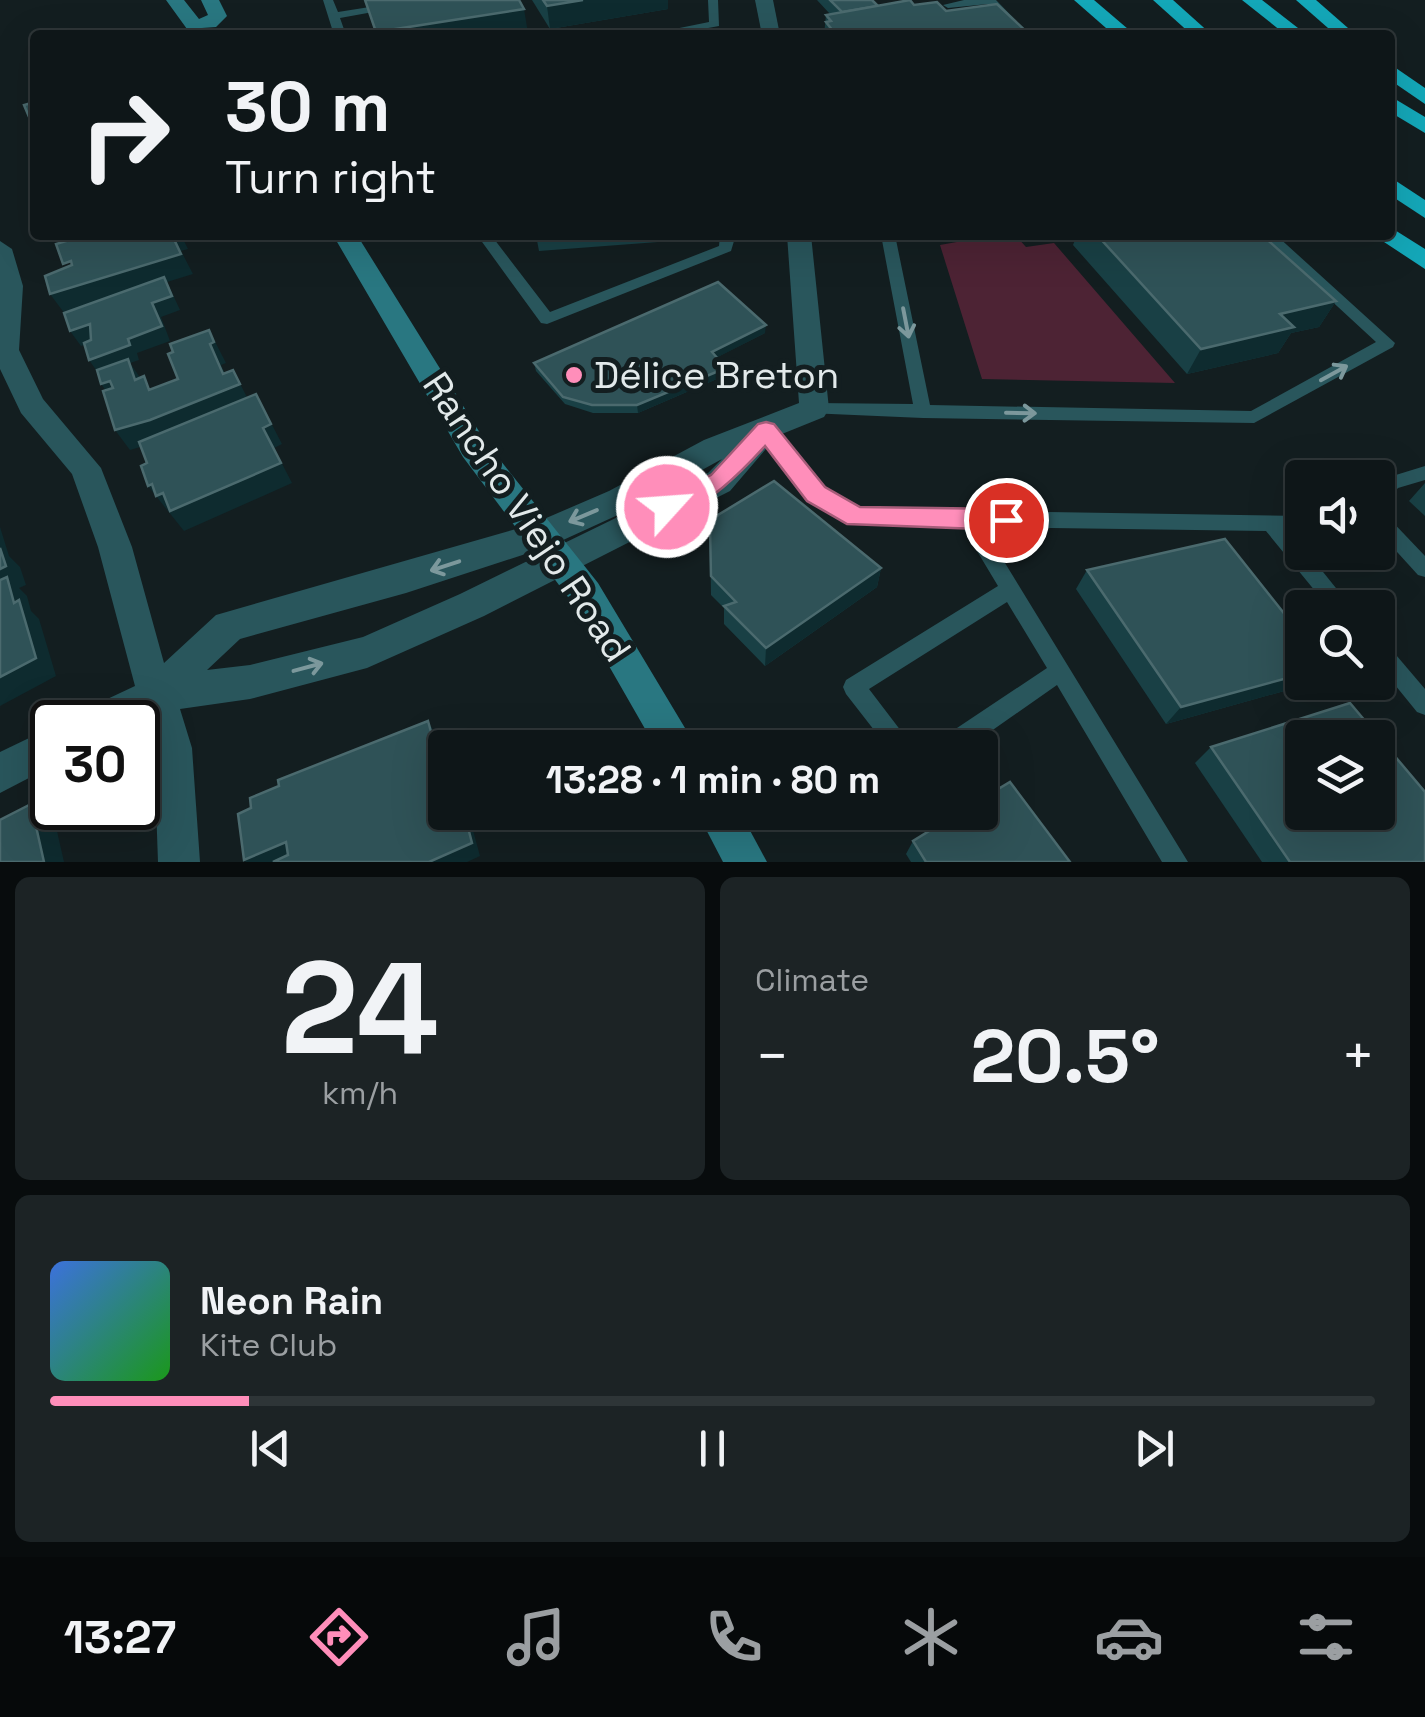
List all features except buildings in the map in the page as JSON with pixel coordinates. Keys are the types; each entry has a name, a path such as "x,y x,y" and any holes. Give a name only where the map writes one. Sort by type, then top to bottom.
{"highway":[{"path":"1083,0 1120,30"},
{"path":"1154,0 1197,30"},
{"path":"1162,0 1197,30"},
{"path":"1251,0 1291,30"},
{"path":"1305,0 1341,30"},
{"path":"1395,74 1425,98"},
{"path":"1395,106 1425,127"},
{"path":"1395,188 1425,211"},
{"path":"1395,239 1425,261"}],"main road":[{"path":"175,0 194,25 213,29 218,16 210,0"},
{"name":"Rancho Viejo Road","path":"348,240 474,450 586,594 667,730"},
{"path":"727,830 746,862"}],"street":[{"path":"764,0 769,30"},
{"path":"156,695 250,682 367,652 548,549 719,482 766,430 814,409 799,240"},
{"path":"0,250 10,286 6,350 31,405 85,468 116,547 173,748 179,862"},
{"path":"146,700 156,695 229,626 406,578 548,549"},
{"path":"0,773 30,757"}],"lane":[{"path":"328,0 338,30"},
{"path":"334,16 434,0"},
{"path":"713,0 715,30"},
{"path":"948,5 990,0 1019,30"},
{"path":"994,22 1010,20"},
{"path":"488,240 547,319 726,248 727,240"},
{"path":"889,240 923,412"},
{"path":"814,409 1254,417 1387,343 1273,240"},
{"path":"766,430 816,494 856,517 1285,524"},
{"path":"1395,482 1425,473"},
{"path":"968,519 1176,862"},
{"path":"1271,524 1327,590"},
{"path":"1395,537 1425,569"},
{"path":"888,730 854,688 1010,590"},
{"path":"973,730 1060,670"},
{"path":"1395,670 1425,705"}],"shaded area":[{"path":"968,240 1020,240 1026,247 1054,243 1175,383 982,379 940,245"}],"place":[{"name":"Délice Breton","path":"574,375"}],"route":[{"path":"667,507 719,482 766,430 816,494 856,517 1006,520"}]}
